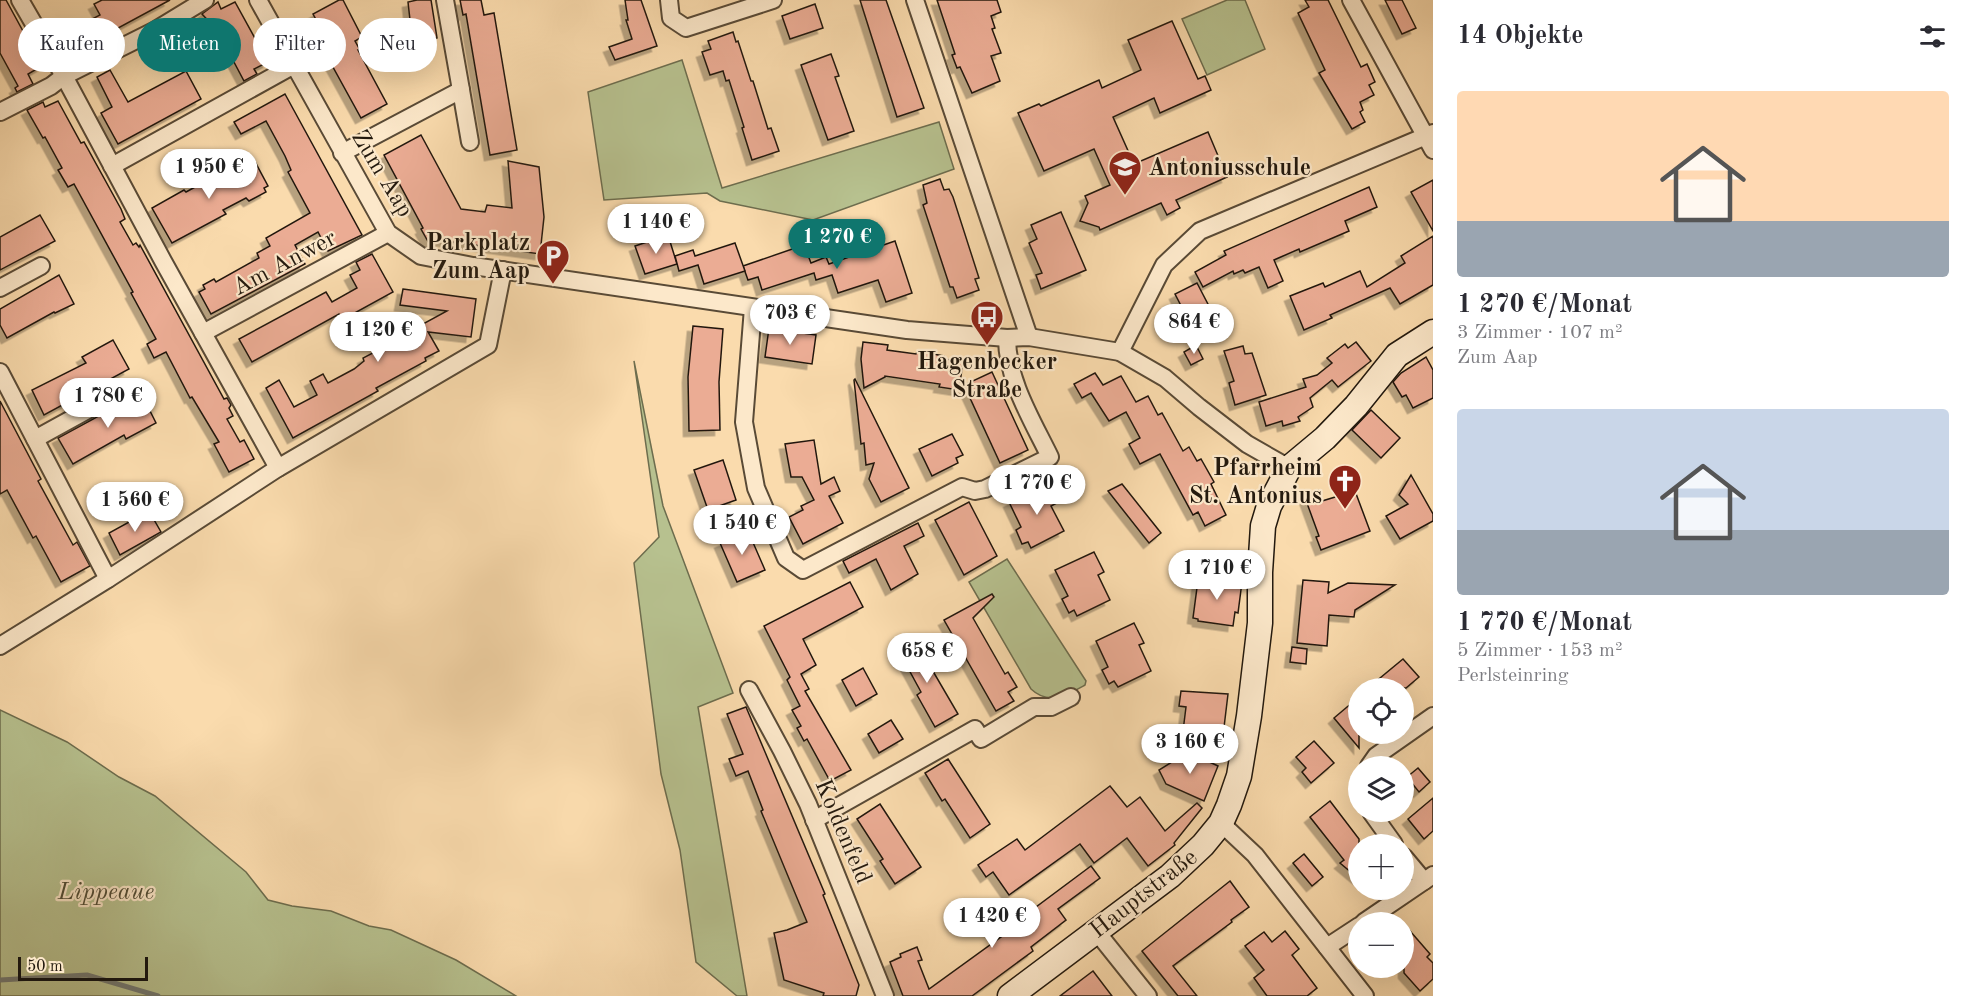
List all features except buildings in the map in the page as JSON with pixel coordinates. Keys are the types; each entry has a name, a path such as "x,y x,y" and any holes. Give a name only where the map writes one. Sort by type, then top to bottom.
{"main road":[{"name":"Hauptstraße","path":"1010,996 1188,861 1221,823 1230,806 1239,776 1249,717 1260,623 1263,526 1269,506 1289,468 1325,438 1356,406 1397,356 1433,332"}],"street":[{"path":"20,0 64,76 202,333 278,468"},
{"path":"0,111 154,31 205,0"},
{"name":"Zum Aap","path":"258,0 268,18"},
{"path":"445,0 470,142"},
{"path":"669,0 671,18 686,28 773,0"},
{"path":"915,0 1029,337"},
{"path":"1119,352 1164,265 1200,231 1431,140 1351,0"},
{"path":"112,166 281,72"},
{"name":"Zum Aap","path":"298,72 388,233 421,256 907,330 1007,338 1029,337 1119,352 1166,378 1247,444 1289,468"},
{"path":"342,153 461,90"},
{"name":"Am Anwer","path":"202,333 388,233"},
{"path":"0,288 41,266"},
{"path":"0,646 108,579 278,468 488,345 503,270"},
{"path":"753,308 744,422 756,488 786,558 803,570 962,487 975,490 985,489 1050,457 1010,371 1007,338"},
{"path":"0,372 108,579"},
{"path":"35,439 124,390"},
{"name":"Koldenfeld","path":"748,690 782,752 814,820 885,996"},
{"path":"814,820 975,729 981,739 1034,708 1051,707 1071,697"},
{"path":"1376,756 1433,716"},
{"path":"1221,823 1255,855 1365,996"},
{"path":"1379,912 1428,878 1414,866"},
{"path":"1096,931 1148,996"},
{"path":"1327,947 1348,933"}],"green space":[{"path":"1227,0 1245,0 1265,49 1207,75 1182,19"},
{"path":"682,60 722,188 939,122 954,169 813,220 720,201 707,193 604,200 588,92"},
{"path":"634,361 663,506 733,693 698,707 747,996 737,996 696,962 680,850 661,774 634,563 659,537"},
{"path":"1007,559 1086,681 1085,685 1065,695 1051,698 1044,697 1031,689 969,582"},
{"name":"Lippeaue","path":"0,710 67,742 119,777 155,796 246,872 268,900 331,911 369,926 391,930 456,960 516,996 0,996"}],"waterway":[{"path":"0,980 87,975 158,996"}],"place":[{"name":"Antoniusschule","path":"1125,196"},
{"name":"Parkplatz Zum Aap","path":"553,285"},
{"name":"Hagenbecker Straße","path":"987,346"},
{"name":"Pfarrheim St. Antonius","path":"1345,510"}]}
